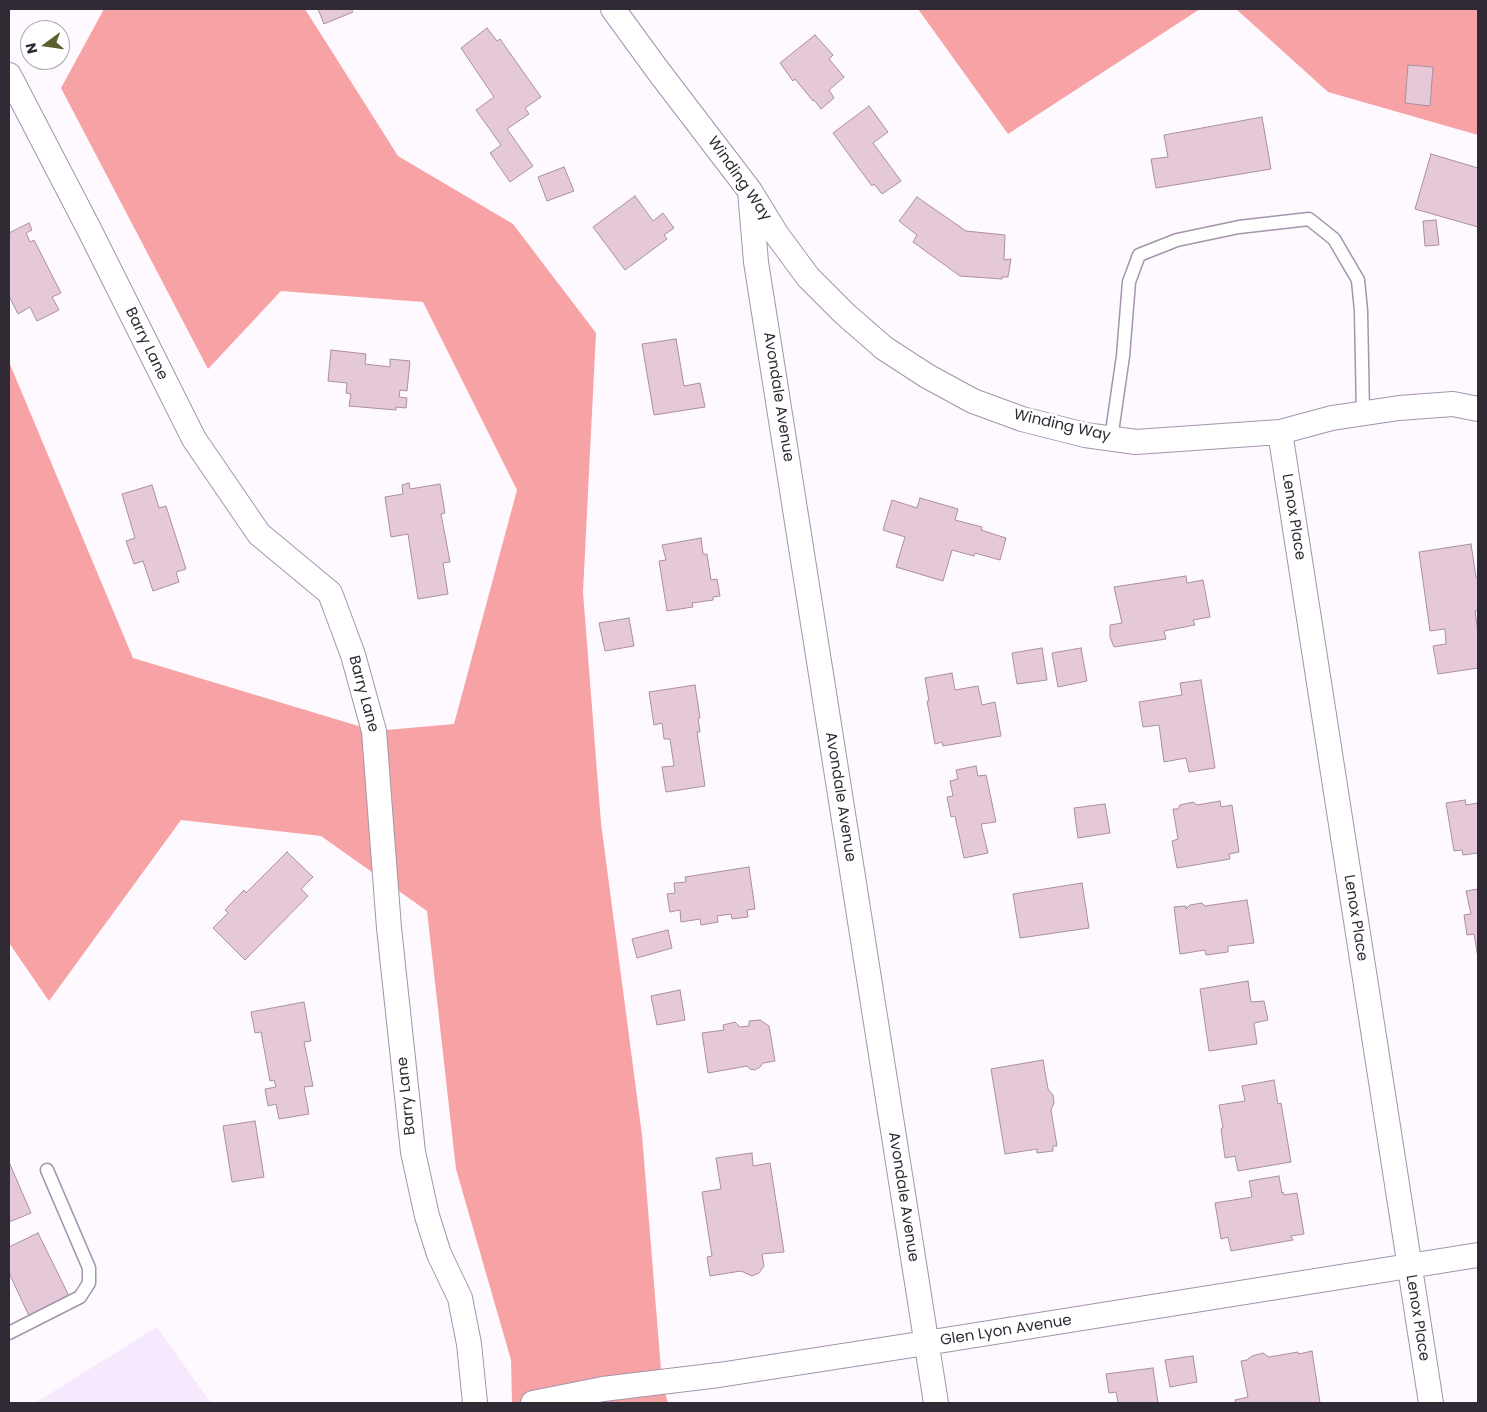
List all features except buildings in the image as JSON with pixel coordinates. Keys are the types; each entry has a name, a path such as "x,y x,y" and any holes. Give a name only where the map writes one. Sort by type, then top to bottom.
{"street":[{"name":"Winding Way","path":"614,9 659,72 750,191 777,235 808,276 845,314 884,348 927,376 982,404 1022,420 1084,435 1136,442 1280,432 1332,418 1399,408 1453,404 1478,409"},
{"name":"Barry Lane","path":"9,75 89,229 194,439 259,534 330,593 353,655 374,731 389,928 413,1152 427,1216 439,1254 460,1298 469,1344 475,1403"},
{"name":"Avondale Avenue","path":"750,191 756,262 936,1403"},
{"name":"Lenox Place","path":"1280,432 1431,1403"},
{"name":"Glen Lyon Avenue","path":"533,1403 603,1389 719,1375 1478,1255"}],"lane":[{"path":"1111,439 1123,356 1129,282 1139,255 1185,238 1239,227 1309,218 1334,240 1358,280 1361,311 1363,414"},
{"path":"9,1333 80,1297 89,1283 89,1268 47,1170"}],"shaded area":[{"path":"104,9 305,9 398,156 513,224 596,333 583,592 601,823 642,1135 662,1382 668,1403 512,1403 511,1360 456,1169 427,911 321,836 181,820 49,1001 9,943 9,362 133,658 375,731 454,724 517,490 423,302 281,291 208,369 61,88"},
{"path":"918,9 1200,9 1008,134"},
{"path":"1236,9 1478,9 1478,135 1328,92"},
{"path":"157,1327 211,1403 35,1403"}]}
